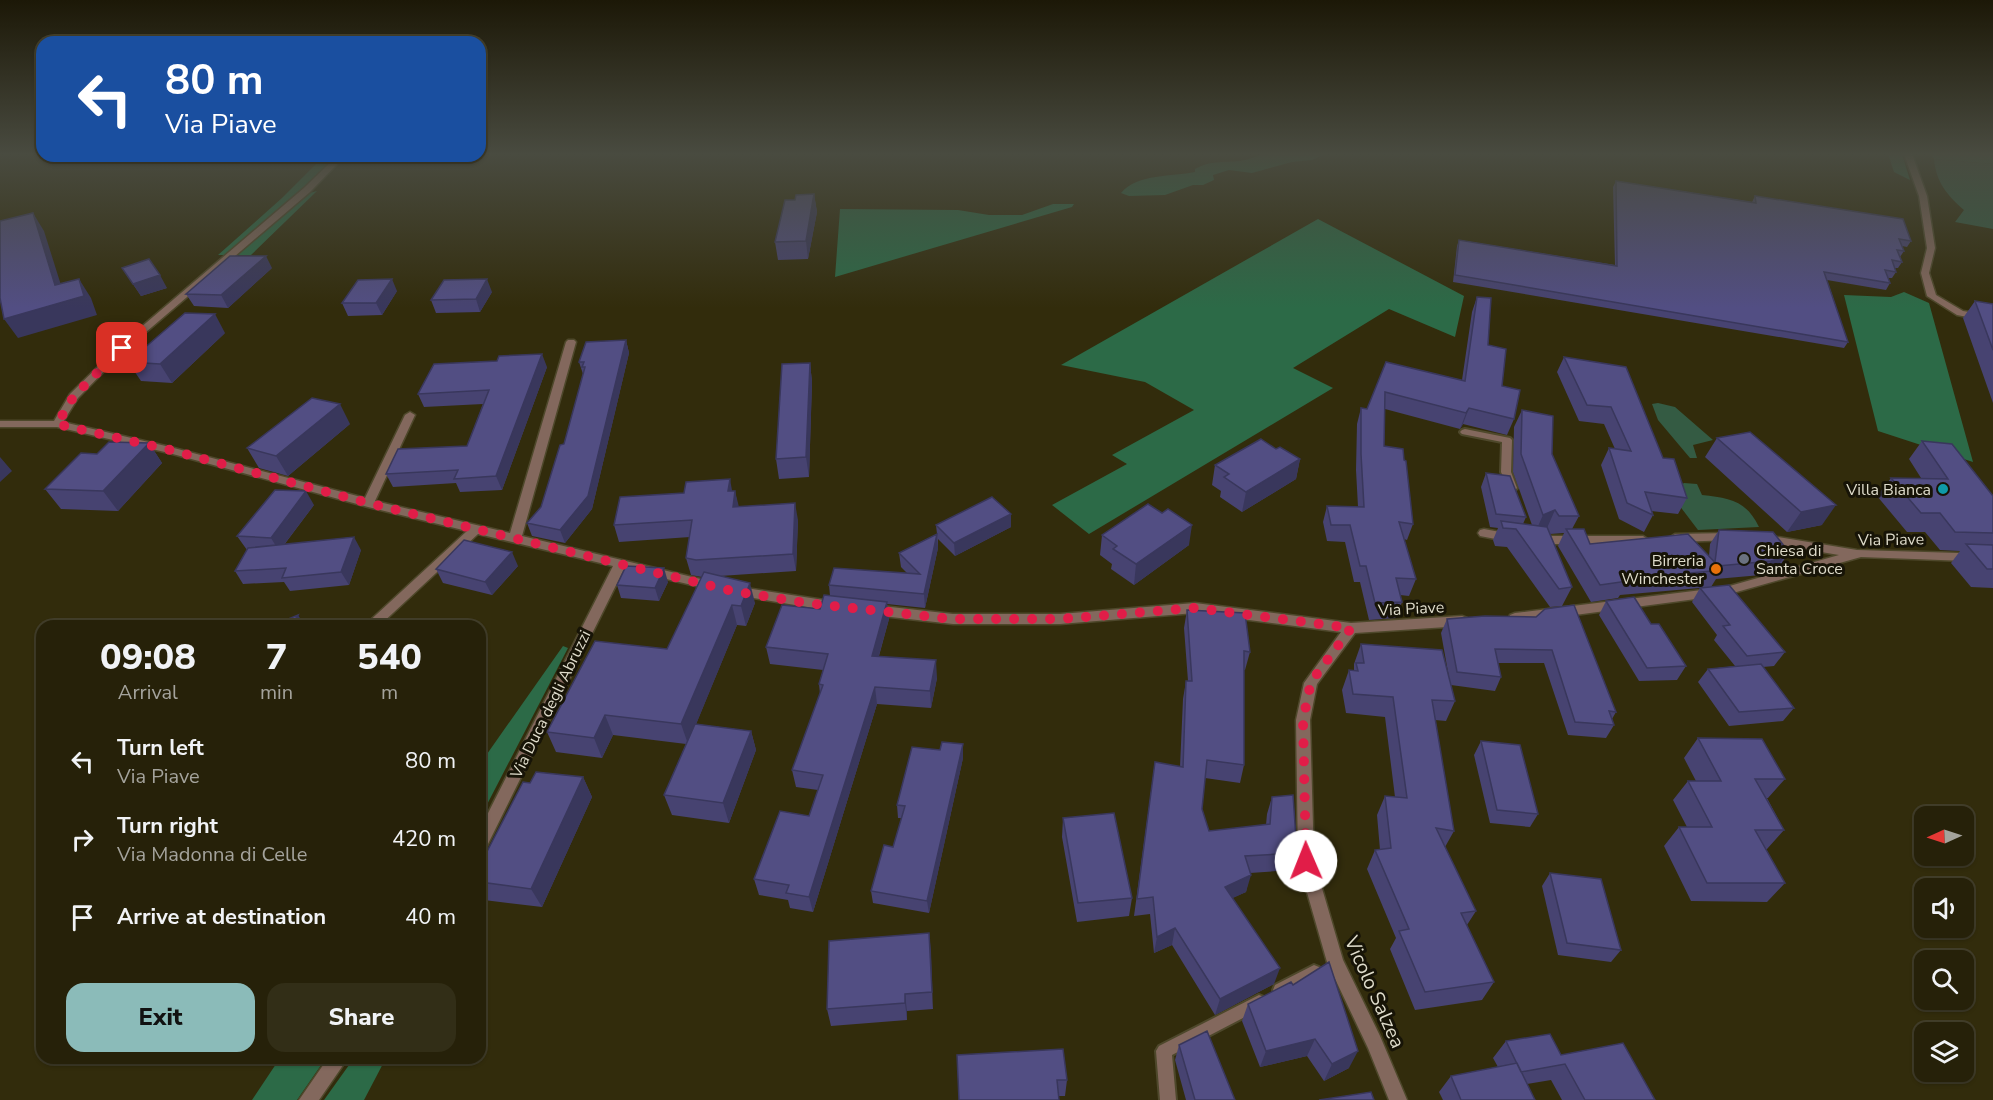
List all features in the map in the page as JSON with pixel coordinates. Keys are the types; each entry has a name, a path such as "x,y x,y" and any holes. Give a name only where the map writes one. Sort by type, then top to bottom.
{"street":[{"path":"57,424 74,396 122,348 289,205"},
{"path":"1924,205 1931,248 1925,273 1932,296 1960,313 1993,319"},
{"path":"515,538 572,342"},
{"path":"368,503 410,415"},
{"name":"Via Piave","path":"0,424 57,424 170,450 368,503 620,564 727,589 806,603 952,619 1060,619 1195,608 1351,628 1476,620"},
{"path":"377,620 476,529"},
{"path":"1484,533 1544,540 1747,537 1859,554"},
{"name":"Via Piave","path":"1499,619 1726,591 1859,554 1993,558"},
{"name":"Via Duca degli Abruzzi","path":"486,833 620,564"},
{"name":"Vicolo Salzea","path":"1351,628 1311,682 1303,720 1306,861 1335,962 1374,1042 1398,1100"},
{"path":"308,1100 335,1064"}],"lane":[{"path":"1465,432 1507,440 1506,472 1514,494"},
{"path":"1168,1100 1164,1051 1335,962"}],"green space":[{"path":"274,205 284,205 227,255 218,255"},
{"path":"293,205 302,205 251,255 235,255"},
{"path":"1049,205 1073,205 835,277 840,209 958,210 989,215 1022,215"},
{"path":"1959,205 1993,205 1993,229 1955,222 1964,210"},
{"path":"1318,219 1464,296 1455,337 1389,309 1293,368 1333,388 1089,534 1052,505 1127,464 1112,455 1194,410 1145,382 1061,365"},
{"path":"1904,292 1929,303 1973,462 1878,431 1844,295 1891,297"},
{"path":"1652,404 1675,407 1713,440 1693,445 1697,458 1690,458 1658,420"},
{"path":"1684,483 1697,484 1702,495 1736,502 1748,511 1759,527 1698,530 1679,505 1679,486"},
{"path":"563,646 568,648 486,806 486,755"},
{"path":"276,1064 322,1064 297,1100 252,1100"},
{"path":"350,1064 383,1064 364,1100 324,1100"}],"building":[{"path":"784,205 812,205 806,241 775,242"},
{"path":"1616,205 1815,205 1903,219 1911,241 1899,239 1904,251 1897,250 1902,262 1892,260 1896,272 1885,270 1890,283 1824,272 1848,342 1455,275 1459,240 1617,266"},
{"path":"33,213 55,285 79,279 84,296 4,319 0,298 0,221"},
{"path":"230,256 266,256 221,295 186,294"},
{"path":"149,259 160,275 133,284 122,268"},
{"path":"392,279 376,303 342,303 358,280"},
{"path":"487,279 476,299 431,300 444,280"},
{"path":"1477,297 1491,298 1488,345 1506,349 1502,386 1520,390 1514,419 1469,408 1466,413 1385,392 1384,446 1403,449 1406,461 1413,524 1399,522 1416,579 1396,578 1402,602 1375,603 1366,566 1360,566 1350,525 1331,525 1327,506 1364,507 1361,408 1367,409 1386,362 1465,381"},
{"path":"1975,301 1993,304 1993,350"},
{"path":"185,313 215,314 160,364 128,362"},
{"path":"626,340 588,496 560,530 527,523 541,507 560,445 564,444 585,367 582,367 584,362 579,362 586,342"},
{"path":"542,354 496,476 454,479 458,470 386,474 398,449 467,446 489,390 418,394 434,364 497,361 499,356"},
{"path":"1564,357 1626,367 1663,458 1674,459 1687,498 1645,492 1653,515 1627,503 1609,448 1631,451 1611,407 1587,405"},
{"path":"810,363 806,457 776,459 782,364"},
{"path":"312,398 340,404 276,456 247,448"},
{"path":"1522,410 1553,416 1552,454 1579,516 1559,516 1555,510 1543,515 1521,454"},
{"path":"1750,432 1836,505 1801,512 1717,438"},
{"path":"1261,439 1276,449 1280,447 1300,459 1246,492 1224,477 1229,474 1215,465"},
{"path":"1922,441 1952,444 1993,496 1993,533 1955,532 1940,513 1921,513 1891,478 1948,479"},
{"path":"109,442 149,443 103,491 45,489 81,453 97,454"},
{"path":"1486,473 1510,476 1526,517 1496,514"},
{"path":"730,479 728,491 735,491 733,507 795,503 793,554 696,560 686,558 692,520 614,525 620,497 684,493 686,482"},
{"path":"275,490 306,491 271,538 237,536"},
{"path":"992,497 1011,514 954,543 936,525"},
{"path":"1148,504 1162,513 1168,509 1192,525 1136,564 1113,549 1117,546 1102,535"},
{"path":"1501,521 1547,527 1572,587 1559,589 1516,529 1503,528"},
{"path":"1566,529 1584,529 1590,544 1688,534 1722,570 1626,579 1628,581 1600,585"},
{"path":"1719,530 1773,532 1789,552 1781,553 1784,557 1771,561 1718,566 1715,562"},
{"path":"937,534 924,594 829,585 834,568 920,574 899,553"},
{"path":"354,537 341,572 282,578 286,568 235,571 248,548"},
{"path":"464,540 512,552 485,582 436,569"},
{"path":"1966,544 1993,545 1993,569 1987,569"},
{"path":"626,566 664,568 655,588 617,585"},
{"path":"704,572 750,583 741,606 732,605 681,724 605,715 594,738 547,732 595,641 667,649"},
{"path":"1729,585 1785,652 1747,656 1723,626 1730,625 1700,588"},
{"path":"824,595 887,602 872,656 936,660 930,691 875,687 809,897 786,893 789,885 754,879 780,811 809,816 823,775 792,770 823,685 819,684 828,654 766,647 782,605 820,609"},
{"path":"1634,597 1651,624 1659,624 1686,666 1647,668 1606,601"},
{"path":"1574,605 1616,712 1609,711 1614,725 1575,722 1552,650 1495,649 1501,677 1457,672 1447,619 1485,616 1536,617 1545,609"},
{"path":"1187,610 1245,613 1250,652 1244,651 1244,765 1207,760 1202,809 1209,831 1270,824 1272,797 1293,795 1297,853 1245,856 1251,875 1225,887 1280,968 1220,999 1175,928 1157,937 1153,897 1137,899 1155,762 1183,767 1186,681 1192,681"},
{"path":"298,615 295,620 286,620"},
{"path":"1361,644 1442,650 1455,701 1432,700 1454,831 1436,828 1476,911 1461,913 1494,982 1425,992 1399,931 1409,929 1375,850 1391,848 1385,796 1407,798 1393,697 1353,694 1349,670 1358,671 1356,663 1364,663"},
{"path":"1761,664 1794,708 1739,712 1708,669"},
{"path":"695,724 751,731 723,803 664,795"},
{"path":"1698,738 1762,739 1785,779 1755,779 1784,830 1755,830 1785,883 1707,883 1679,827 1712,827 1688,781 1721,781"},
{"path":"1481,741 1520,745 1538,814 1497,810"},
{"path":"942,742 963,744 927,901 871,891 884,845 893,847 905,806 897,805 912,747 940,750"},
{"path":"536,772 583,777 531,889 486,883 486,853 523,782 530,783"},
{"path":"1114,813 1132,898 1078,903 1063,818"},
{"path":"1550,873 1601,879 1621,950 1567,943"},
{"path":"929,933 932,992 905,994 905,1003 827,1009 829,941"},
{"path":"1329,962 1358,1051 1332,1064 1315,1039 1266,1051 1248,1004 1291,982 1293,985"},
{"path":"1207,1031 1235,1100 1195,1100 1179,1045"},
{"path":"1550,1034 1561,1055 1623,1043 1655,1100 1585,1100 1565,1064 1521,1072 1506,1041"},
{"path":"1063,1049 1067,1080 1057,1080 1059,1100 959,1100 957,1055"},
{"path":"1517,1063 1535,1100 1461,1100 1451,1076"},
{"path":"1371,1092 1374,1100 1319,1100"}],"place":[{"name":"Villa Bianca","path":"1943,489"},
{"name":"Chiesa di Santa Croce","path":"1744,559"},
{"name":"Birreria Winchester","path":"1716,569"}],"route":[{"path":"122,348 74,396 57,424 170,450 368,503 732,591 806,603 952,619 1060,619 1195,608 1351,628 1311,682 1303,720 1306,861"}]}
